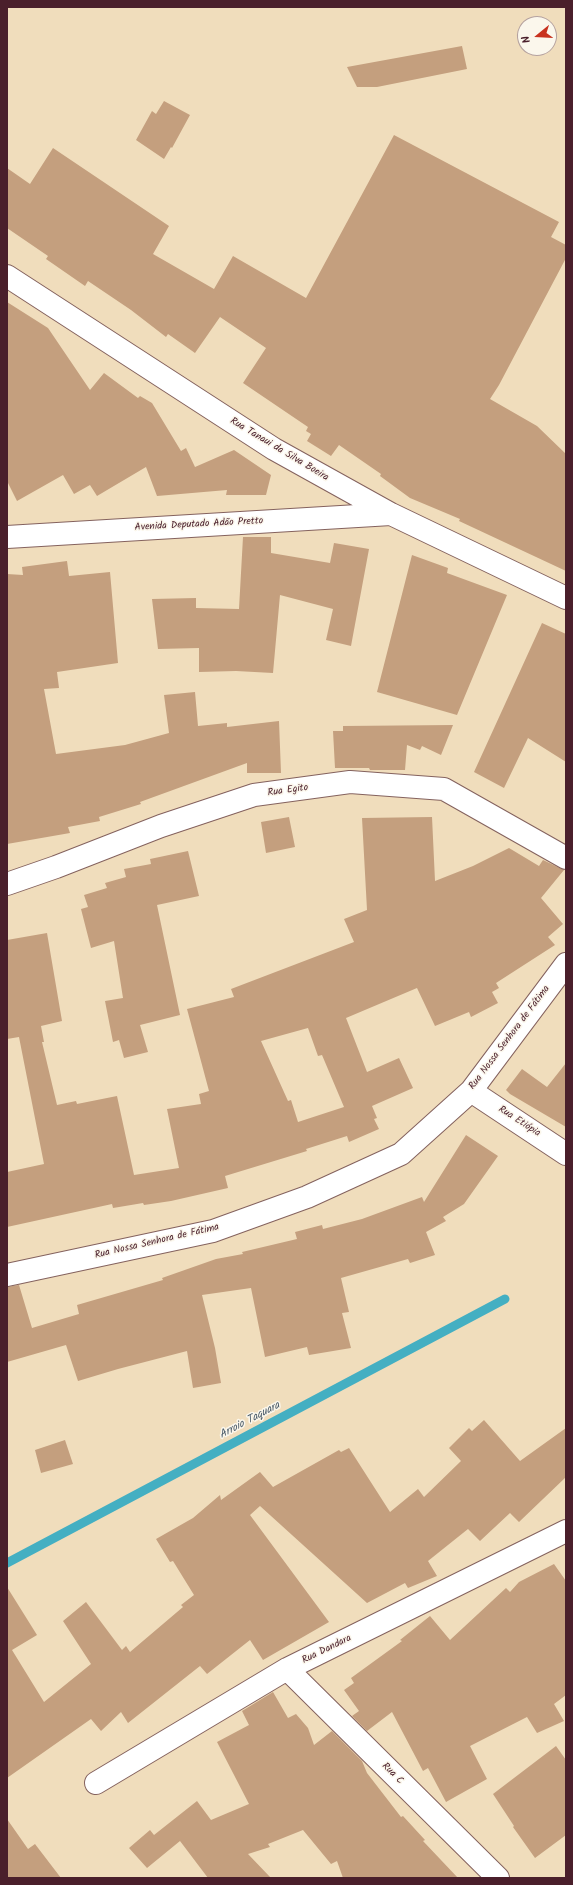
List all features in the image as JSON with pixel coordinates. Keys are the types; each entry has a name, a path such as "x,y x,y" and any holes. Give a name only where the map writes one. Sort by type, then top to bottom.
{"street":[{"name":"Rua Tanaui da Silva Boeira","path":"7,276 274,449 391,514 566,598"},
{"name":"Avenida Deputado Adão Pretto","path":"7,537 391,514"},
{"name":"Rua Egito","path":"7,884 56,867 161,826 254,796 350,782 444,789 566,858"},
{"name":"Rua Nossa Senhora de Fátima","path":"7,1275 213,1231 307,1198 401,1154 471,1091 566,964"},
{"name":"Rua Etiópia","path":"471,1091 566,1154"},
{"name":"Rua Dandara","path":"96,1783 287,1669 566,1531"},
{"name":"Rua C","path":"287,1669 498,1878"}],"building":[{"path":"462,46 467,69 377,87 357,87 347,67"},
{"path":"164,101 190,115 172,148 171,147 164,159 136,140 152,111 156,114"},
{"path":"394,135 559,222 551,237 566,245 566,258 499,385 490,399 537,426 566,454 566,571 459,521 460,519 410,498 380,476 381,474 339,445 331,456 307,441 311,434 306,431 308,427 243,383 266,348 220,317 195,353 168,334 166,337 131,310 88,281 85,286 46,259 48,256 7,228 7,168 30,184 53,148 169,226 153,254 214,289 233,256 306,298"},
{"path":"7,302 48,328 90,390 104,373 138,398 140,396 152,403 181,451 186,448 195,467 234,450 271,475 266,495 226,495 227,490 157,496 146,467 97,496 90,485 74,494 63,475 17,501 7,481"},
{"path":"243,537 271,537 271,553 330,563 334,543 369,549 351,646 326,640 333,609 280,595 273,673 236,671 199,672 199,648 158,649 152,599 196,598 196,608 239,609"},
{"path":"412,555 448,568 447,573 507,595 457,715 377,692"},
{"path":"67,561 69,576 110,572 118,663 57,672 59,688 44,689 56,754 125,745 169,733 164,695 195,692 198,726 227,723 227,727 279,721 281,773 247,773 247,763 140,802 141,804 99,817 100,821 68,827 70,833 7,844 7,574 23,575 22,567"},
{"path":"542,623 566,634 566,762 528,738 504,788 474,772"},
{"path":"453,725 441,755 422,746 420,750 407,745 405,770 335,768 333,731 343,731 343,726"},
{"path":"289,817 295,847 266,853 261,822"},
{"path":"432,817 435,881 473,866 509,848 539,866 543,860 564,870 541,898 563,924 548,937 555,945 496,983 499,988 492,992 498,1003 471,1017 469,1012 435,1026 417,988 346,1018 367,1072 399,1058 413,1088 372,1106 377,1118 374,1119 379,1129 349,1142 347,1136 306,1149 307,1151 225,1176 228,1188 171,1201 144,1205 143,1203 113,1208 112,1204 7,1227 7,1172 44,1164 19,1037 7,1039 7,940 47,933 62,1021 41,1026 44,1042 42,1042 57,1105 76,1101 77,1104 117,1096 134,1175 179,1168 167,1109 201,1104 199,1094 209,1091 187,1009 234,997 231,989 354,942 344,919 367,910 362,818","holes":["308,1028 318,1056 322,1055 344,1107 298,1122 291,1100 288,1101 261,1041"]},
{"path":"188,851 199,896 157,905 180,1015 140,1025 148,1052 124,1058 119,1040 113,1042 105,1001 123,998 114,941 91,948 81,909 88,907 84,895 107,888 105,883 126,877 124,869 151,864 150,859"},
{"path":"566,1063 566,1127 510,1094 506,1090 522,1069 547,1087"},
{"path":"466,1135 498,1156 464,1204 443,1217 446,1221 426,1232 435,1255 410,1263 408,1259 341,1278 349,1312 342,1313 351,1348 309,1355 307,1347 265,1357 251,1288 202,1295 215,1348 221,1383 193,1388 187,1351 78,1381 66,1345 7,1362 7,1287 19,1285 32,1328 79,1314 77,1305 163,1280 162,1278 216,1259 243,1254 242,1252 297,1239 295,1232 322,1225 323,1229 362,1219 422,1197 424,1202"},
{"path":"484,1420 520,1461 566,1428 566,1477 519,1522 510,1513 480,1541 468,1529 428,1561 437,1576 408,1588 405,1583 367,1603 260,1506 250,1515 329,1622 263,1660 250,1640 207,1674 200,1666 128,1723 121,1712 101,1731 91,1719 7,1778 7,1587 37,1635 12,1650 44,1702 91,1664 63,1621 86,1602 122,1650 126,1646 130,1652 183,1607 181,1605 194,1595 173,1561 170,1562 156,1539 193,1518 220,1495 221,1500 260,1472 273,1487 339,1450 341,1452 349,1448 390,1512 418,1489 424,1497 461,1461 449,1448 469,1428 472,1431"},
{"path":"65,1440 73,1464 41,1473 35,1450"},
{"path":"554,1564 566,1581 566,1695 554,1704 564,1721 537,1733 527,1717 470,1746 487,1779 446,1802 428,1768 423,1771 392,1712 367,1731 352,1716 359,1711 344,1690 354,1683 351,1678 402,1641 400,1640 430,1616 450,1640 506,1588 510,1592 519,1582"},
{"path":"273,1692 288,1718 296,1714 308,1728 314,1745 332,1731 362,1761 367,1773 401,1817 403,1816 425,1840 423,1841 458,1878 343,1878 337,1861 331,1864 303,1830 268,1844 270,1847 248,1854 271,1878 208,1878 180,1841 147,1868 129,1848 150,1830 154,1835 197,1801 211,1820 249,1804 217,1742 249,1725 242,1711"},
{"path":"556,1746 566,1760 566,1835 535,1858 513,1827 514,1826 493,1794"},
{"path":"7,1819 28,1849 35,1844 61,1878 7,1878"}],"waterway":[{"name":"Arroio Taquara","path":"7,1563 505,1299"}]}
